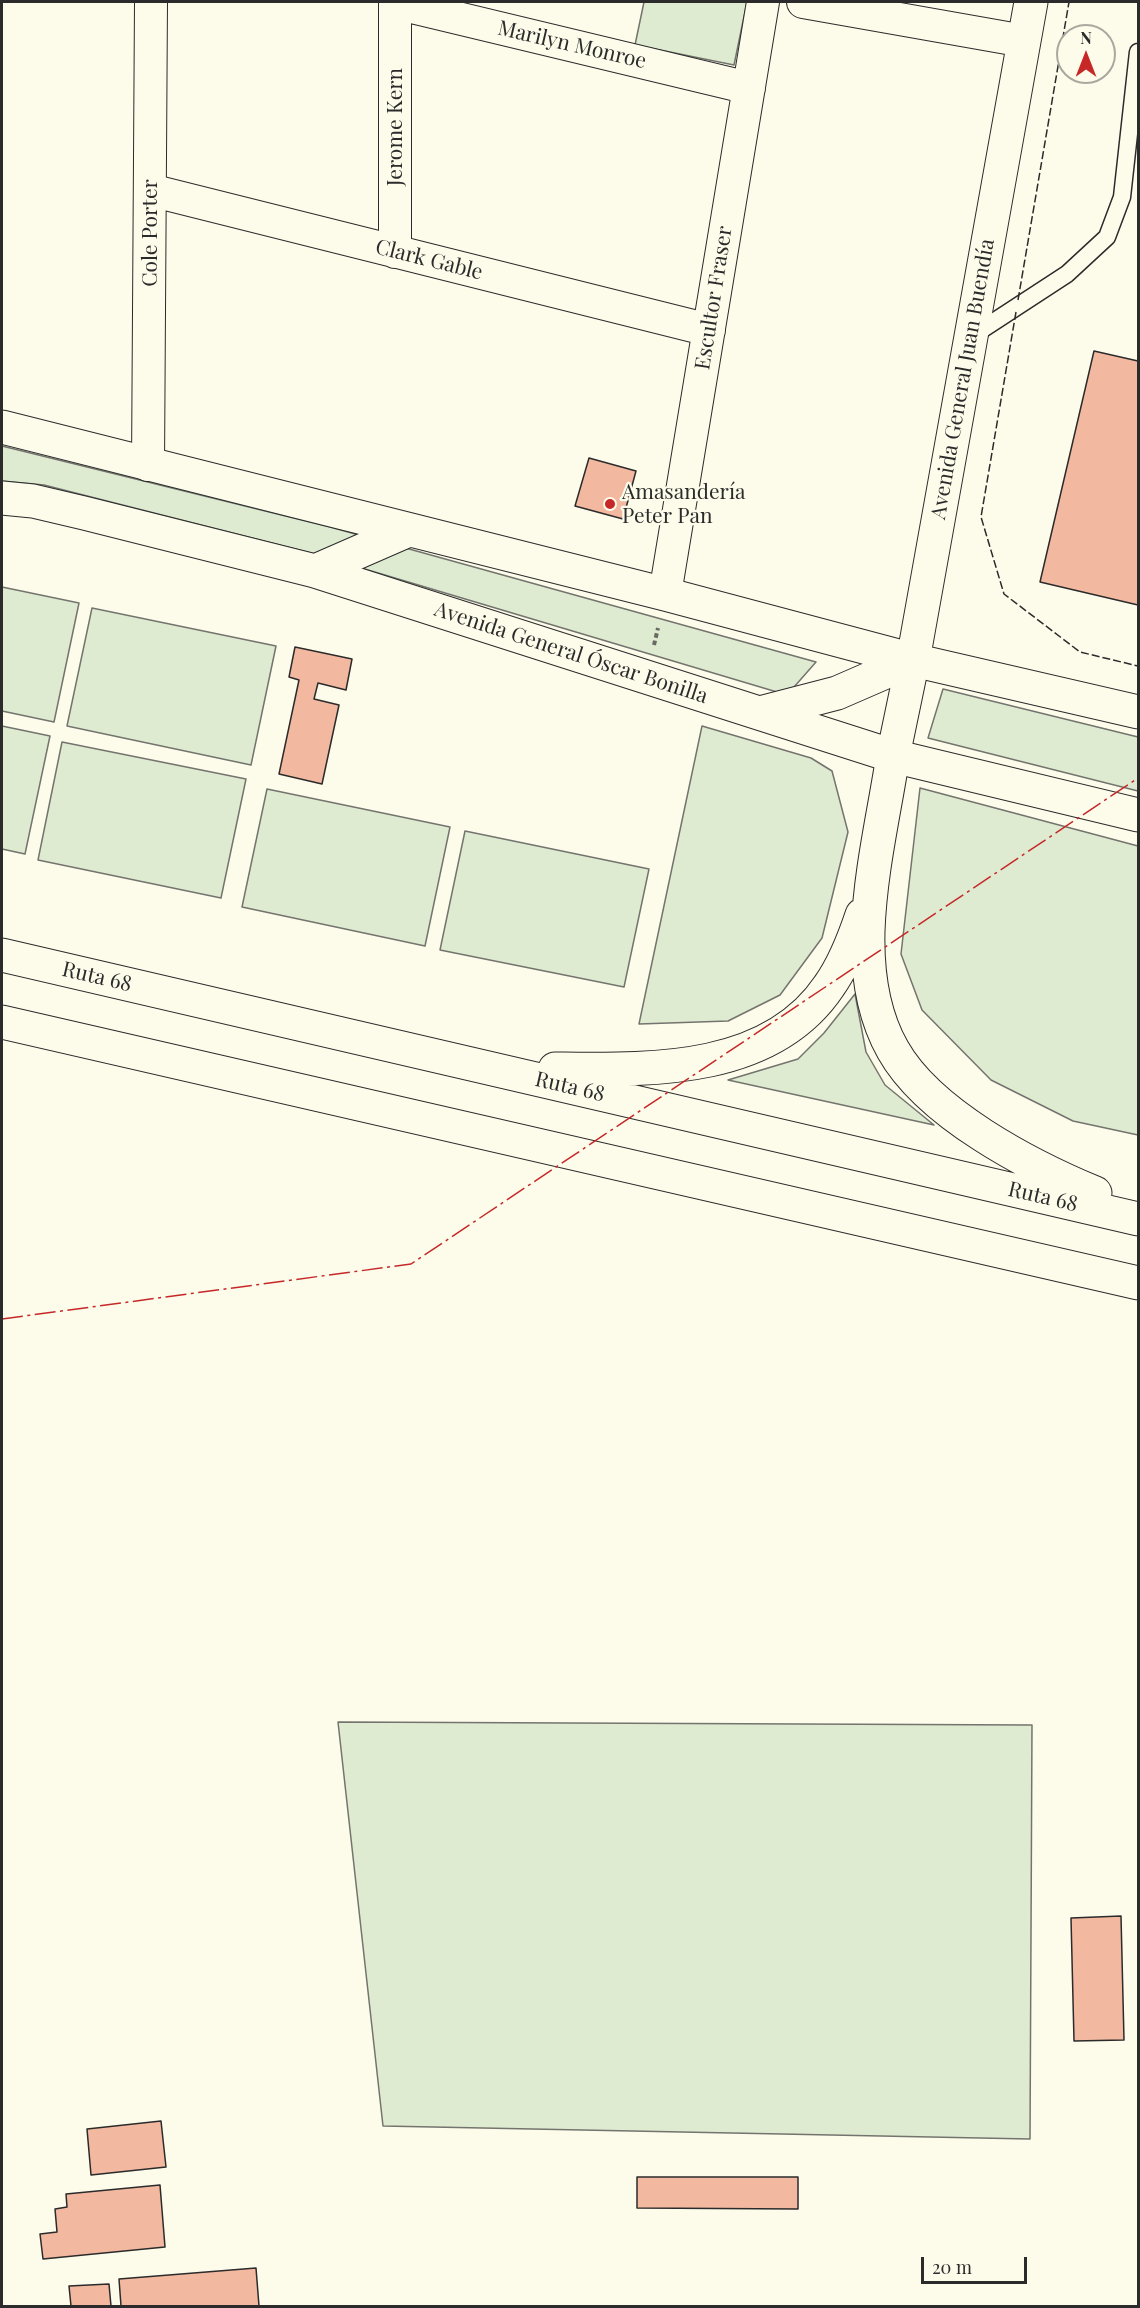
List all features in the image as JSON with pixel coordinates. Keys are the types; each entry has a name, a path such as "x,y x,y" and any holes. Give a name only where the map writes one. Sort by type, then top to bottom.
{"main road":[{"name":"Avenida General Juan Buendía","path":"871,888 893,756 913,660 1031,2"},
{"path":"2,427 665,594 913,660 1138,712"},
{"name":"Avenida General Óscar Bonilla","path":"2,498 33,501 315,571 893,756 1138,815"},
{"path":"315,571 409,530"},
{"path":"758,713 837,693 913,660"},
{"path":"493,1069 600,1070 672,1066 733,1055 752,1048 788,1026 808,1010 829,987 856,933 871,888"},
{"path":"871,888 868,933 872,988 881,1023 894,1052 902,1063 928,1091 984,1135 1055,1176 1138,1211"},
{"name":"Ruta 68","path":"2,955 1138,1219"},
{"path":"2,1022 1138,1283"}],"street":[{"name":"Cole Porter","path":"148,465 151,2"},
{"name":"Marilyn Monroe","path":"395,2 749,88"},
{"name":"Jerome Kern","path":"395,2 395,252"},
{"name":"Escultor Fraser","path":"665,594 763,2"},
{"path":"803,2 1024,41"},
{"name":"Clark Gable","path":"150,190 709,330"}],"lane":[{"path":"971,337 1067,274 1107,237 1122,197 1138,52"}],"path":[{"path":"646,678 665,594"}],"green space":[{"path":"644,2 747,2 734,65 635,45"},
{"path":"2,446 330,527 816,662 787,695 311,553 44,485 2,481"},
{"path":"2,587 79,603 54,722 2,711"},
{"path":"92,608 276,646 251,765 67,726"},
{"path":"943,689 1138,737 1138,791 928,738"},
{"path":"2,726 50,736 25,854 2,849"},
{"path":"702,726 811,758 832,771 848,832 822,938 780,995 728,1021 639,1024"},
{"path":"62,742 246,779 221,898 38,860"},
{"path":"920,788 1138,846 1138,1135 1073,1121 991,1080 922,1010 901,954"},
{"path":"267,789 450,827 425,946 242,907"},
{"path":"465,831 649,869 624,987 440,950"},
{"path":"855,994 866,1052 885,1085 934,1125 728,1080 798,1059 824,1033"},
{"path":"338,1722 1032,1725 1030,2139 383,2126"}],"building":[{"path":"1094,351 1138,361 1138,605 1040,582"},
{"path":"589,458 636,471 623,519 575,506"},
{"path":"295,647 352,659 346,690 318,683 314,699 339,705 322,784 279,774 299,680 289,677"},
{"path":"1121,1916 1124,2040 1074,2041 1071,1918"},
{"path":"161,2121 166,2167 91,2175 87,2129"},
{"path":"637,2177 798,2177 798,2209 637,2208"},
{"path":"160,2185 165,2247 43,2259 40,2234 57,2232 55,2209 67,2207 66,2194"},
{"path":"256,2268 259,2306 121,2306 119,2279"},
{"path":"109,2284 111,2306 71,2306 69,2286"}],"fence":[{"path":"1018,300 1069,2"},
{"path":"1016,312 981,517 1004,594 1080,652 1138,666"}],"power":[{"path":"2,1319 411,1264 1138,778"}],"place":[{"name":"Amasandería Peter Pan","path":"610,504"}]}
